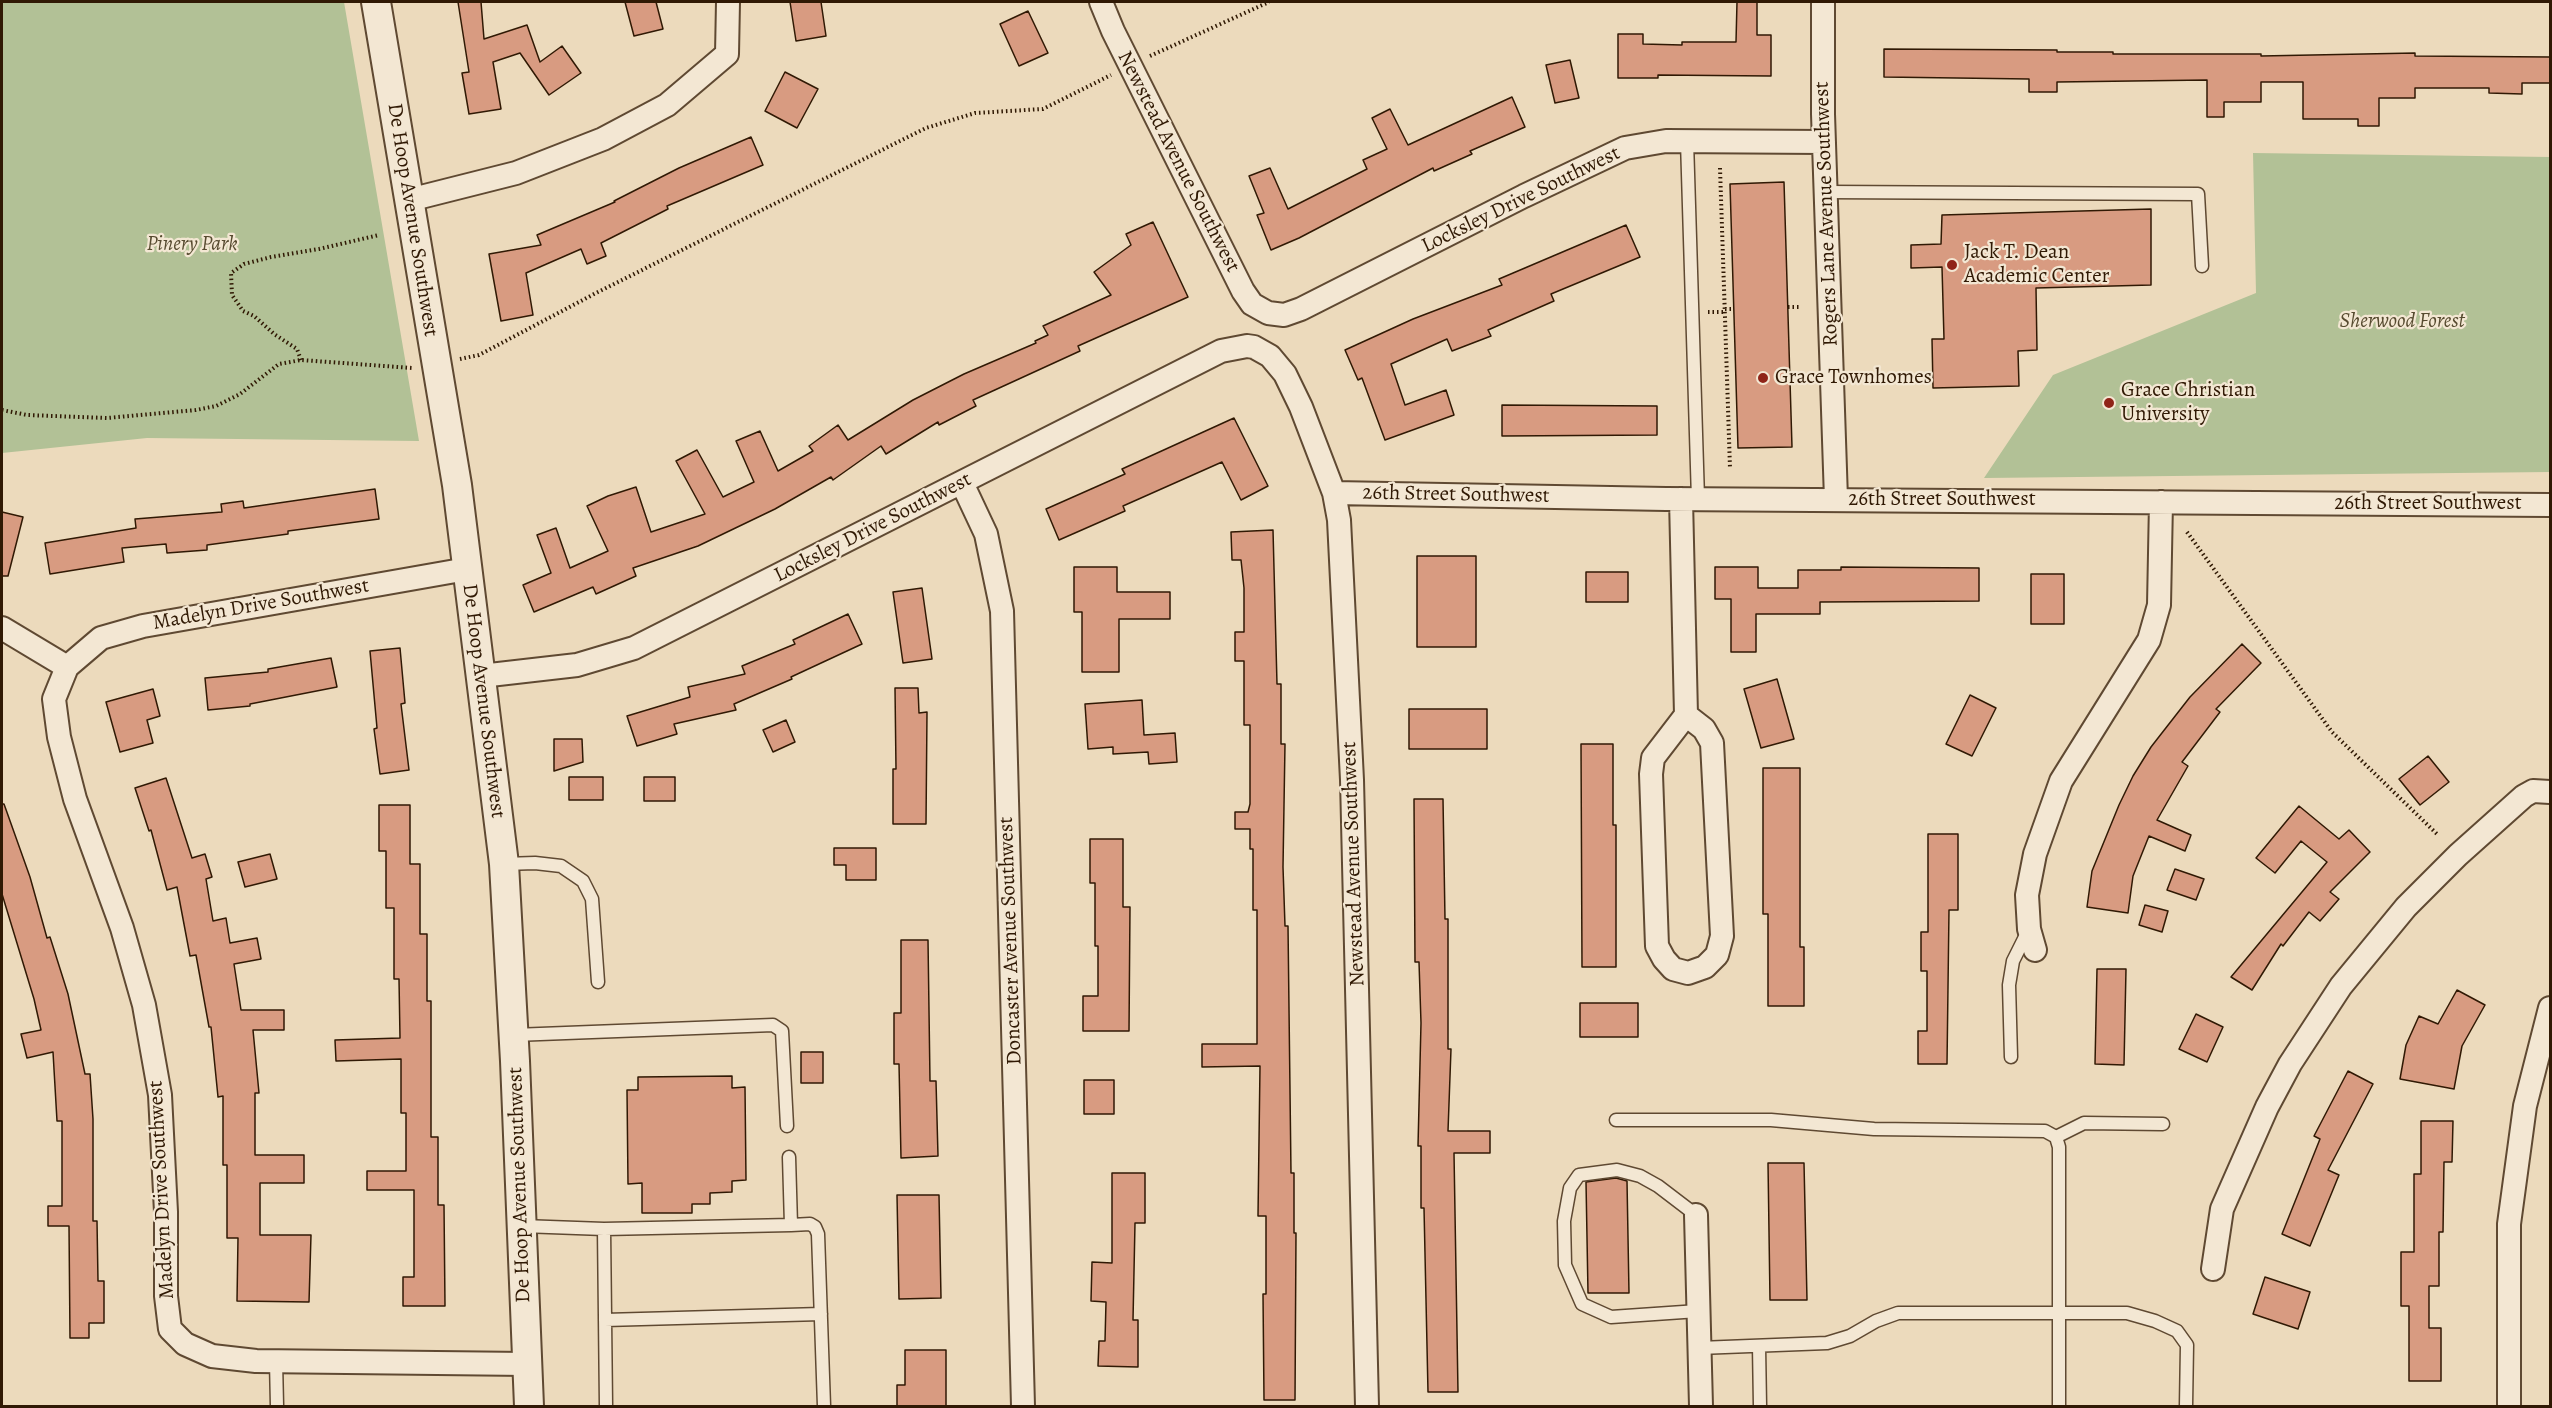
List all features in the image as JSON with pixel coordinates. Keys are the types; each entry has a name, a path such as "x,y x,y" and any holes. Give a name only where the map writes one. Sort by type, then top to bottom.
{"street":[{"name":"De Hoop Avenue Southwest","path":"376,2 457,485 504,864 514,1035 529,1407"},
{"path":"409,200 516,173 603,139 668,105 727,54 728,2"},
{"name":"Newstead Avenue Southwest","path":"1101,2 1130,66 1243,291 1252,304 1268,313"},
{"name":"Rogers Lane Avenue Southwest","path":"1822,2 1824,142 1836,499"},
{"name":"Locksley Drive Southwest","path":"1268,313 1284,315 1301,309 1607,155 1645,144 1687,141 1824,142"},
{"name":"Locksley Drive Southwest","path":"481,676 577,665 634,648 1221,351 1239,346 1254,347"},
{"name":"Newstead Avenue Southwest","path":"1254,347 1270,356 1285,374 1315,441 1334,493 1339,520 1352,780 1367,1407"},
{"name":"Doncaster Avenue Southwest","path":"962,483 986,534 1002,611 1023,1407"},
{"name":"26th Street Southwest","path":"1334,493 1689,499 2550,505"},
{"path":"1686,715 1704,729 1712,743 1722,936 1718,955 1705,967 1688,973 1673,969 1657,946 1651,774 1653,758 1686,715 1689,499"},
{"path":"2032,939 2027,895 2035,854 2061,781 2149,640 2161,591 2161,502"},
{"name":"Madelyn Drive Southwest","path":"466,569 143,626 102,638 67,667 54,699 58,738 75,799 125,939 144,1005 160,1095 166,1212 166,1296 170,1329 185,1344 212,1356 276,1361 528,1364"},
{"path":"2,628 67,667"},
{"path":"2214,1269 2222,1209 2267,1107 2290,1064 2342,986 2406,907 2458,855 2524,796 2533,791 2550,792"},
{"path":"2509,1407 2509,1224 2525,1106 2550,1008"},
{"path":"1696,1215 1701,1407"}],"lane":[{"path":"1687,141 1689,499"},
{"path":"1827,192 2198,194 2202,266"},
{"path":"504,864 536,863 561,866 583,881 592,899 598,982"},
{"path":"2011,1057 2009,985 2013,961 2032,939"},
{"path":"514,1035 773,1025 782,1031 787,1126"},
{"path":"1616,1120 1771,1120 1874,1129 2045,1131 2056,1137 2059,1148 2059,1407"},
{"path":"2056,1137 2084,1123 2163,1124"},
{"path":"789,1157 791,1225"},
{"path":"1696,1215 1658,1186 1640,1176 1617,1170 1579,1175 1570,1188 1564,1221 1565,1265 1582,1304 1611,1317 1698,1311"},
{"path":"522,1226 604,1229 810,1224 815,1227 818,1234 824,1407"},
{"path":"604,1229 606,1407"},
{"path":"1699,1348 1827,1343 1850,1336 1876,1321 1898,1313 2127,1313 2155,1321 2177,1331 2187,1345 2186,1407"},
{"path":"605,1320 821,1314"},
{"path":"1758,1346 1760,1407"},
{"path":"276,1361 277,1407"}],"path":[{"path":"2,410 27,415 107,418 196,411 216,406 240,394 279,364 301,360 401,368 479,356 596,293 926,128 975,113 1043,109 1269,2"},
{"path":"1720,168 1730,468"},
{"path":"301,360 297,350 254,316 243,311 232,295 231,273 244,264 379,234"},
{"path":"1788,308 1799,307"},
{"path":"1725,309 1734,309"},
{"path":"2187,532 2332,732 2438,835"}],"green space":[{"name":"Pinery Park","path":"2,2 344,2 419,441 147,438 2,453"},
{"name":"Sherwood Forest","path":"2253,153 2550,157 2550,472 1984,478 2053,375 2256,293"}],"building":[{"path":"458,2 481,2 484,39 527,25 540,62 562,46 581,73 549,95 520,53 493,62 501,109 469,114 462,73 469,72"},
{"path":"625,2 656,2 663,29 634,36"},
{"path":"790,2 821,2 826,36 796,41"},
{"path":"1737,2 1757,2 1757,35 1771,35 1771,76 1658,75 1658,78 1618,78 1618,34 1643,34 1643,44 1682,45 1682,42 1736,42"},
{"path":"1028,11 1048,53 1019,66 1000,24"},
{"path":"1884,49 2057,50 2057,52 2113,52 2113,54 2261,54 2261,56 2415,53 2415,56 2550,57 2550,83 2522,83 2522,94 2489,93 2489,88 2415,88 2415,98 2379,98 2379,126 2358,126 2358,119 2303,119 2303,82 2261,82 2261,102 2224,102 2224,117 2207,117 2207,80 2057,82 2057,92 2029,92 2029,79 1884,77"},
{"path":"1570,60 1579,98 1555,103 1546,65"},
{"path":"785,72 818,89 797,128 765,111"},
{"path":"1512,97 1525,127 1470,151 1472,154 1434,171 1433,168 1299,238 1271,250 1257,215 1264,213 1249,176 1270,168 1288,209 1367,169 1363,160 1387,149 1372,118 1390,109 1408,145"},
{"path":"751,137 763,165 667,206 668,209 601,243 606,256 587,264 581,249 526,273 533,315 501,321 489,254 541,245 537,235 615,202 679,168"},
{"name":"Grace Townhomes","path":"1784,182 1792,447 1738,448 1730,184"},
{"path":"2151,209 2151,285 2036,288 2037,350 2018,351 2019,386 1933,388 1932,339 1944,339 1942,267 1911,268 1911,245 1941,244 1942,215"},
{"path":"1153,222 1188,297 1078,346 1080,351 973,400 976,406 939,425 938,422 886,454 881,446 833,480 831,477 775,509 698,546 633,568 636,576 596,594 593,587 534,612 523,585 551,573 537,535 556,528 570,568 608,551 587,506 608,496 636,487 651,532 705,514 676,461 697,450 723,497 754,482 736,441 760,431 778,471 813,451 809,446 838,425 848,440 913,400 964,374 1036,343 1035,341 1048,335 1043,326 1111,295 1094,272 1131,245 1126,234"},
{"path":"1626,225 1640,257 1551,294 1554,301 1488,330 1491,336 1452,351 1447,339 1391,364 1405,405 1446,390 1454,415 1385,440 1362,378 1358,380 1345,350 1413,319 1502,285 1499,279"},
{"path":"1502,405 1657,406 1657,435 1502,436"},
{"path":"1234,418 1268,486 1241,500 1222,462 1123,506 1125,511 1059,540 1046,509 1125,474 1122,469"},
{"path":"375,489 379,519 207,545 207,550 167,553 166,544 122,548 124,562 50,574 45,543 136,528 135,519 222,512 221,504 243,501 244,508"},
{"path":"2,512 23,517 8,576 2,576"},
{"path":"1273,530 1277,684 1281,684 1281,744 1285,744 1283,867 1285,926 1288,926 1291,1173 1294,1173 1294,1233 1296,1233 1295,1400 1264,1400 1263,1294 1266,1294 1266,1216 1258,1216 1260,1066 1202,1067 1202,1044 1257,1044 1257,910 1253,910 1253,849 1250,849 1250,829 1235,829 1235,812 1248,812 1250,804 1250,725 1244,725 1244,661 1235,661 1235,632 1244,632 1244,588 1241,560 1232,560 1231,532"},
{"path":"1417,556 1476,556 1476,647 1417,647"},
{"path":"1074,567 1117,567 1117,592 1170,592 1170,619 1119,619 1119,672 1082,672 1082,612 1074,612"},
{"path":"1715,567 1758,567 1758,588 1798,588 1798,570 1841,570 1841,567 1979,568 1979,601 1820,602 1820,614 1756,614 1756,652 1731,652 1731,599 1715,599"},
{"path":"1586,572 1628,572 1628,602 1586,602"},
{"path":"2031,574 2064,574 2064,624 2031,624"},
{"path":"922,588 932,659 903,663 893,592"},
{"path":"848,614 862,644 791,677 792,679 734,704 736,710 674,724 677,734 637,746 627,716 690,697 688,687 745,674 742,666 795,644 793,640"},
{"path":"2242,644 2261,663 2216,709 2220,712 2182,762 2188,766 2157,820 2191,835 2185,851 2149,836 2133,876 2128,913 2087,907 2092,871 2133,776 2151,747 2190,697"},
{"path":"400,648 405,703 401,704 409,770 380,774 374,729 377,728 370,651"},
{"path":"331,658 337,687 250,704 250,706 208,710 205,678 268,672 268,669"},
{"path":"1777,679 1794,739 1761,748 1744,689"},
{"path":"895,688 918,688 919,713 927,712 926,824 893,824 893,769 896,769"},
{"path":"153,689 160,716 147,720 153,743 120,752 106,702"},
{"path":"1970,695 1996,708 1972,756 1946,744"},
{"path":"1142,700 1144,735 1175,733 1177,762 1149,764 1148,752 1113,754 1113,747 1088,749 1085,704"},
{"path":"1409,709 1487,709 1487,749 1409,749"},
{"path":"786,720 795,742 773,752 763,730"},
{"path":"554,739 582,739 583,762 554,771"},
{"path":"1581,744 1613,744 1613,825 1616,825 1616,967 1582,967"},
{"path":"2428,756 2449,782 2420,805 2399,779"},
{"path":"1763,768 1800,768 1800,947 1804,947 1804,1006 1768,1006 1768,914 1763,914"},
{"path":"569,777 603,777 603,800 569,800"},
{"path":"644,777 675,777 675,801 644,801"},
{"path":"166,778 192,858 205,854 212,877 206,879 213,921 226,918 230,943 257,938 261,959 234,964 241,1010 284,1010 284,1030 253,1030 259,1093 255,1093 255,1155 304,1155 304,1183 260,1183 260,1235 311,1235 309,1302 237,1301 238,1238 227,1238 227,1165 223,1165 223,1096 218,1097 211,1027 209,1027 196,955 190,956 177,887 167,890 151,830 149,831 135,788"},
{"path":"1414,799 1443,799 1445,919 1448,919 1448,1049 1451,1049 1448,1131 1490,1131 1490,1153 1454,1153 1458,1392 1428,1392 1424,1208 1421,1208 1421,1146 1418,1146 1421,1023 1419,962 1415,962"},
{"path":"2,804 4,804 30,877 47,938 50,937 68,994 85,1074 90,1074 93,1119 93,1221 97,1221 98,1281 104,1281 104,1323 89,1323 89,1338 70,1338 69,1226 48,1226 48,1206 62,1206 62,1121 57,1121 53,1052 27,1058 21,1034 41,1030 34,999 2,894"},
{"path":"379,805 410,805 410,864 420,864 420,934 427,934 427,1001 431,1001 431,1137 438,1137 438,1205 444,1205 445,1306 403,1306 403,1277 414,1277 414,1190 367,1190 367,1171 406,1171 406,1113 401,1113 401,1059 336,1061 335,1040 400,1038 399,979 394,979 394,908 386,908 386,851 379,851"},
{"path":"2299,806 2339,839 2349,830 2370,852 2330,892 2339,899 2320,921 2309,912 2283,946 2281,944 2252,990 2231,977 2327,862 2301,841 2275,873 2256,858"},
{"path":"1928,834 1958,834 1958,910 1949,910 1947,1064 1918,1064 1918,1031 1927,1031 1927,971 1921,971 1921,932 1928,932"},
{"path":"1090,839 1123,839 1123,907 1130,907 1129,1031 1083,1031 1083,996 1098,996 1095,883 1090,883"},
{"path":"834,848 876,848 876,880 846,880 846,865 834,865"},
{"path":"270,854 277,879 245,887 238,862"},
{"path":"2175,869 2204,879 2196,900 2167,890"},
{"path":"2145,905 2168,911 2162,932 2139,925"},
{"path":"901,940 928,940 930,1081 936,1081 938,1156 901,1158 899,1064 894,1064 894,1013 901,1013"},
{"path":"2097,969 2126,969 2124,1065 2095,1064"},
{"path":"2457,990 2485,1005 2462,1046 2454,1089 2400,1079 2406,1045 2419,1016 2438,1024"},
{"path":"1580,1003 1638,1003 1638,1037 1580,1037"},
{"path":"2196,1014 2223,1027 2207,1062 2179,1049"},
{"path":"801,1052 823,1052 823,1083 801,1083"},
{"path":"2348,1071 2373,1084 2328,1170 2339,1175 2310,1246 2282,1234 2320,1139 2314,1136"},
{"path":"732,1076 732,1088 745,1087 746,1180 732,1181 732,1192 710,1193 710,1204 692,1204 692,1213 642,1213 642,1183 628,1184 627,1090 638,1090 638,1077"},
{"path":"1084,1080 1114,1080 1114,1114 1084,1114"},
{"path":"2421,1121 2453,1121 2452,1162 2444,1162 2443,1232 2439,1232 2439,1286 2429,1286 2429,1328 2441,1328 2441,1381 2409,1381 2409,1306 2401,1306 2401,1252 2414,1252 2414,1174 2421,1174"},
{"path":"1768,1163 1804,1163 1807,1300 1770,1300"},
{"path":"1112,1173 1145,1173 1145,1223 1135,1223 1133,1320 1138,1320 1138,1367 1098,1366 1099,1341 1105,1341 1106,1302 1091,1301 1092,1262 1112,1263"},
{"path":"1616,1178 1627,1181 1629,1293 1588,1293 1586,1182"},
{"path":"897,1195 939,1195 941,1298 899,1299"},
{"path":"2265,1277 2310,1292 2298,1329 2253,1314"},
{"path":"905,1350 946,1350 946,1407 897,1407 897,1385 905,1385"}],"place":[{"name":"Jack T. Dean Academic Center","path":"1952,265"},
{"name":"Grace Townhomes","path":"1763,378"},
{"name":"Grace Christian University","path":"2109,403"}]}
